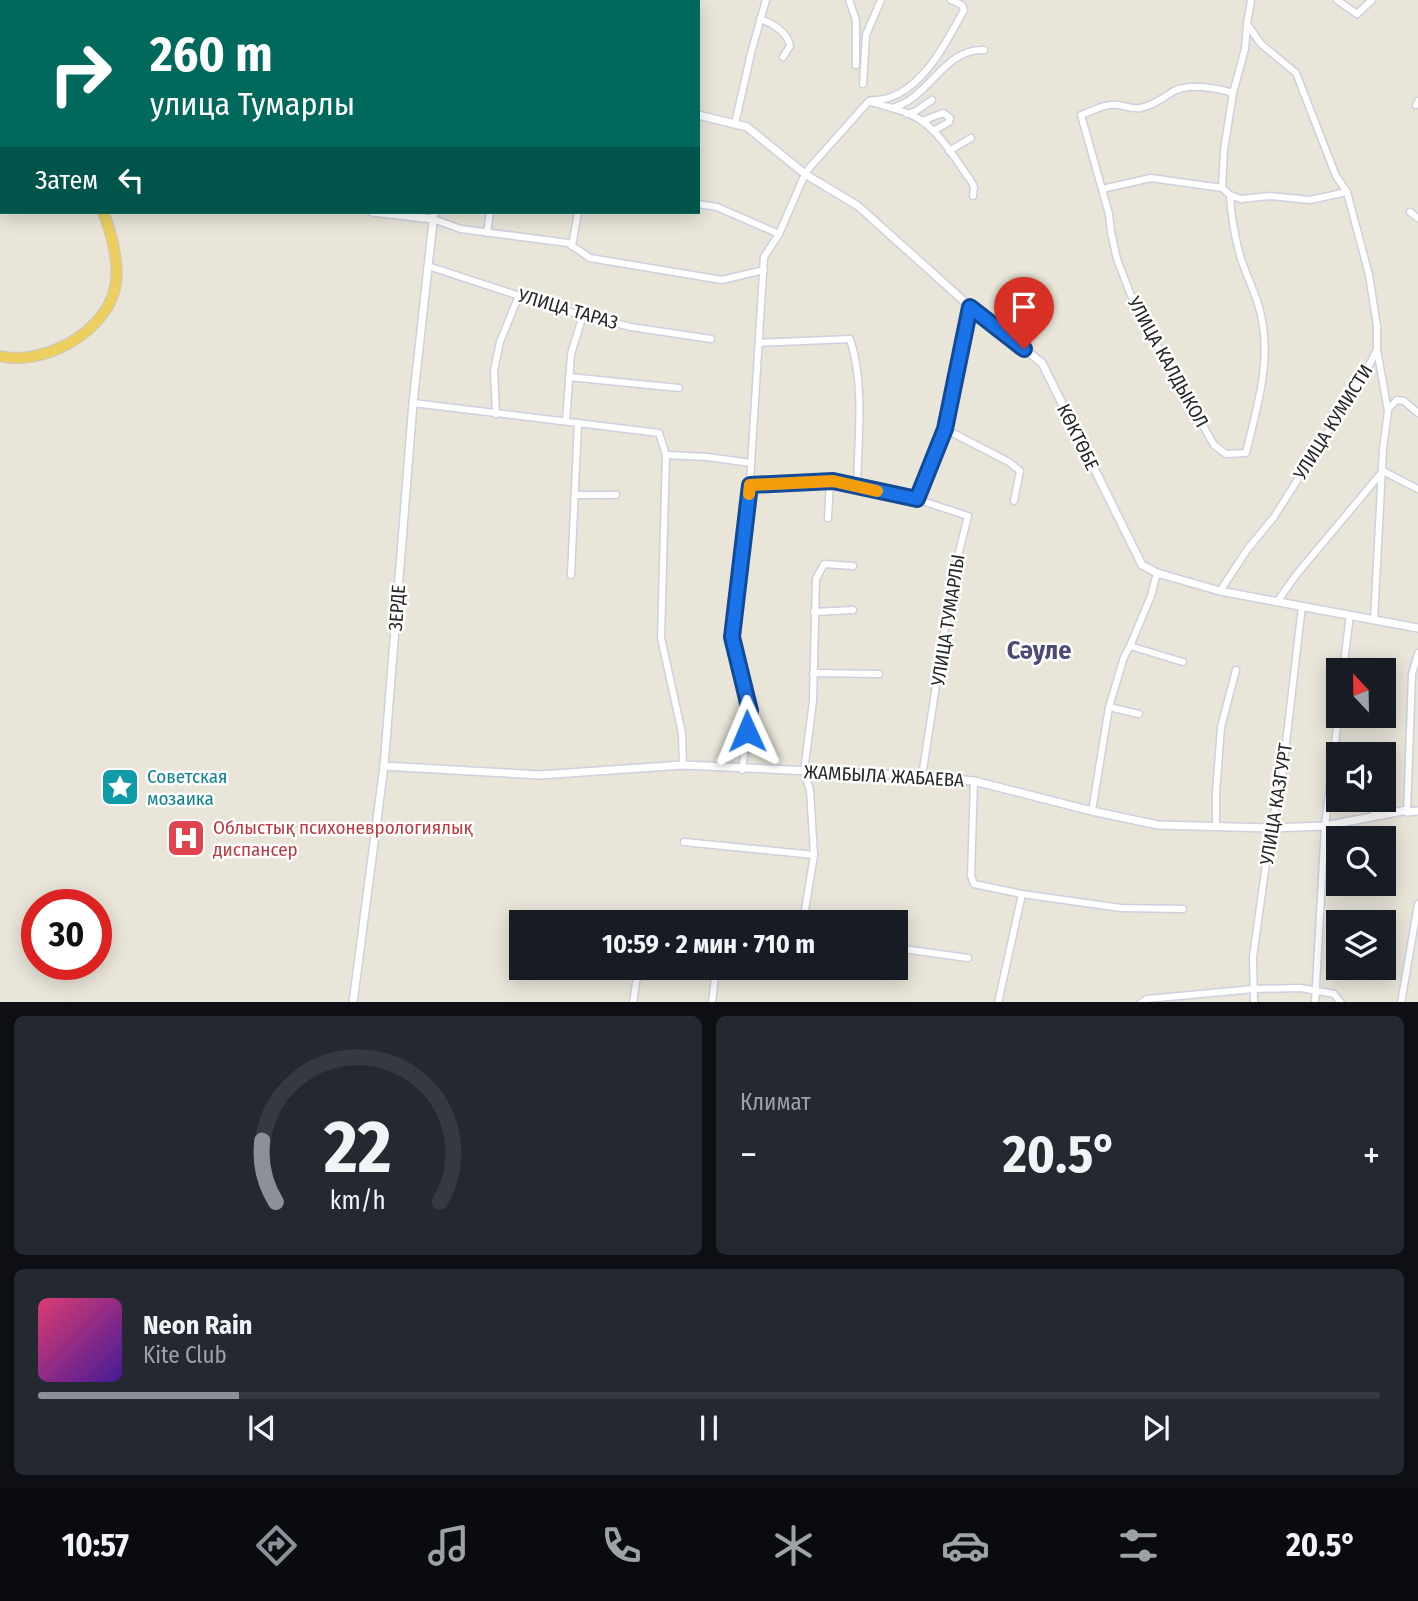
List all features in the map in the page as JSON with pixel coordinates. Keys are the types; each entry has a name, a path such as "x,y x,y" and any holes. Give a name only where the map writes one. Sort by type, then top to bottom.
{"highway":[{"path":"0,356 14,359 45,354 77,340 99,319 114,292 116,259 104,214"}],"street":[{"path":"736,124 766,0"},
{"path":"849,0 856,20 856,65"},
{"path":"863,85 866,35 881,0"},
{"path":"741,770 750,711 732,637 750,485 764,257 779,234 805,174 869,101 888,98 904,90 930,63 950,36 964,10 962,5 951,0"},
{"path":"1222,188 1224,150 1233,93 1245,49 1251,0"},
{"path":"1337,0 1357,14 1372,0"},
{"path":"760,19 771,23 789,38 790,47 783,57"},
{"name":"УЛИЦА КУМИСТИ","path":"1220,591 1247,550 1274,517 1377,350 1377,326 1369,275 1347,192 1336,177 1296,73 1261,44 1247,24"},
{"path":"1245,49 1261,44"},
{"path":"889,108 906,103 958,58 974,49 984,50"},
{"name":"УЛИЦА КАЛДЫКОЛ","path":"1230,195 1231,216 1241,260 1256,292 1265,344 1262,387 1246,453 1226,454 1214,445 1135,304 1117,259 1082,116 1103,106 1141,108 1155,104 1175,90 1212,86 1233,93"},
{"path":"907,114 932,100"},
{"path":"869,101 922,121 933,131 971,181 974,187 973,196"},
{"path":"922,121 943,113 950,118 949,122 933,131"},
{"name":"КӨКТӨБЕ","path":"700,115 747,127 805,174 858,206 970,307 1041,363 1142,565 1157,573"},
{"path":"949,151 971,138"},
{"path":"1102,189 1151,178 1222,188 1241,199 1270,196 1310,200 1347,192"},
{"path":"700,204 717,207 779,234"},
{"path":"1410,212 1418,218"},
{"path":"402,214 433,216 461,229 568,243 590,258 722,280 764,270"},
{"path":"487,233 490,214"},
{"path":"572,246 578,214"},
{"name":"ЗЕРДЕ","path":"353,1002 384,765 413,403 433,216"},
{"name":"УЛИЦА ТАРАЗ","path":"428,266 583,315 631,327 711,339"},
{"path":"496,414 494,370 500,342 519,295"},
{"path":"917,499 945,429 970,307"},
{"path":"566,421 571,354 583,315"},
{"path":"759,343 850,339 855,355 859,415 857,486"},
{"path":"1374,620 1388,409 1377,350"},
{"path":"569,377 679,388"},
{"path":"1388,409 1397,400 1404,401 1418,413"},
{"path":"413,403 656,431 661,436 666,456 661,638 681,733 683,765"},
{"path":"571,575 578,423"},
{"path":"945,429 1009,462 1020,471 1014,500"},
{"path":"666,456 707,457 751,463"},
{"path":"1383,471 1418,489"},
{"path":"1277,602 1296,575 1383,471"},
{"path":"828,518 830,481"},
{"name":"УЛИЦА ТУМАРЛЫ","path":"750,485 830,481 917,499 968,516 953,576 922,776"},
{"path":"575,495 616,495"},
{"path":"805,910 814,855 810,790 804,772 813,701 816,579 824,564 853,566"},
{"path":"1092,811 1109,707 1124,657 1151,596 1157,573 1220,591 1418,628"},
{"name":"УЛИЦА КАЗГУРТ","path":"1254,1002 1253,957 1271,828 1282,777 1302,606"},
{"path":"814,612 853,610"},
{"path":"1345,658 1350,615"},
{"path":"1130,646 1183,662"},
{"path":"1407,812 1412,674 1418,653"},
{"path":"1216,826 1221,727 1236,670"},
{"path":"813,673 879,674"},
{"path":"1109,707 1139,714"},
{"path":"1315,1002 1325,826 1337,728"},
{"name":"ЖАМБЫЛА ЖАБАЕВА","path":"384,765 540,775 683,765 741,770 922,776 974,781 1158,825 1271,828 1325,826 1407,810 1418,811"},
{"path":"974,781 971,876 974,884 1022,894 1121,908 1183,909"},
{"path":"1374,812 1374,816"},
{"path":"684,842 814,855"},
{"path":"998,1002 1022,894"},
{"path":"1401,1002 1418,904"},
{"path":"908,950 968,958"},
{"path":"633,1002 636,980"},
{"path":"712,1002 715,980"},
{"path":"1142,1002 1147,999 1254,989 1301,988 1335,994 1340,1002"}],"slow traffic":[{"path":"749,494 750,485 833,481 877,491"}],"place":[{"name":"Советская мозаика","path":"120,787"},
{"name":"Облыстық психоневрологиялық диспансер","path":"186,838"}],"district":[{"name":"Сәуле","path":"1039,650"}],"route":[{"path":"747,731 750,711 732,637 750,485 833,481 917,499 945,429 970,307 1024,349"}]}
